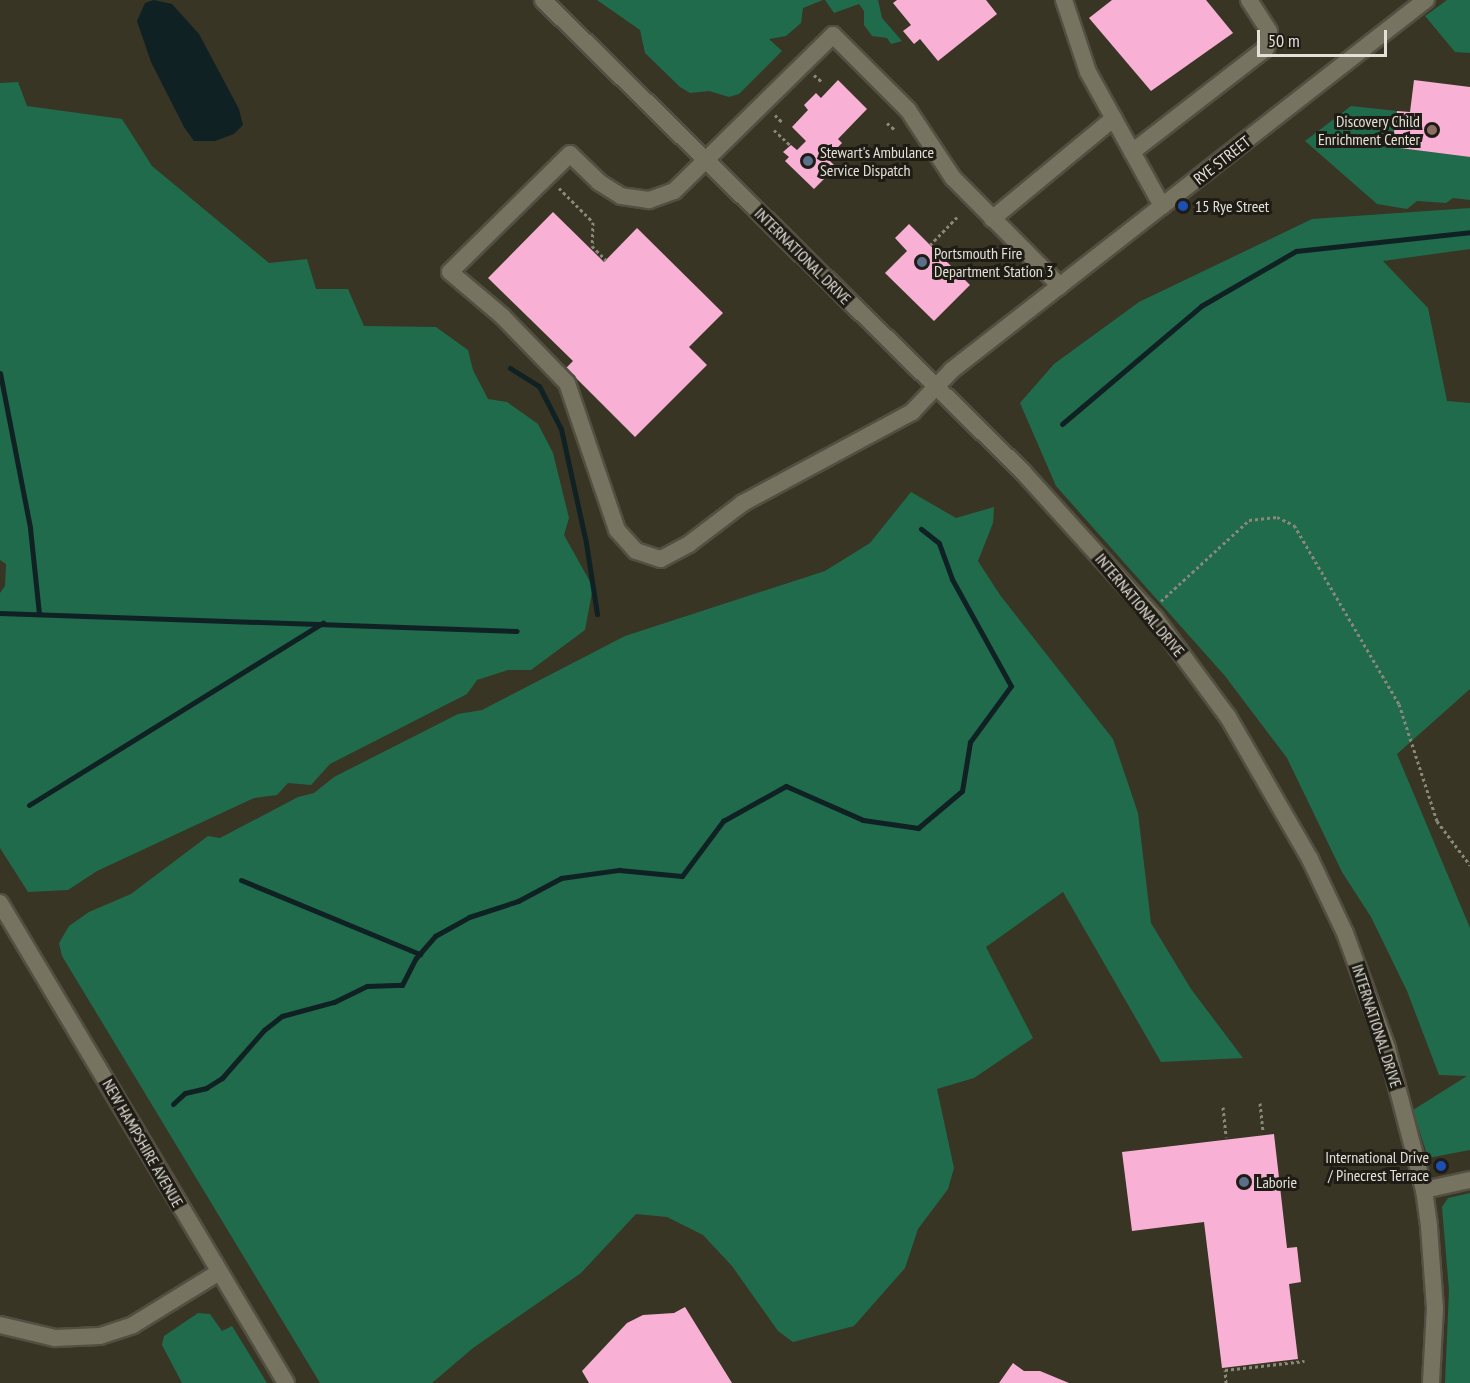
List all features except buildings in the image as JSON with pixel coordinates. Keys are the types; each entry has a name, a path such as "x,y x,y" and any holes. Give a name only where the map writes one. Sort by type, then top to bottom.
{"street":[{"name":"INTERNATIONAL DRIVE","path":"543,0 935,388 1023,472 1149,611 1239,735 1310,859 1345,933 1387,1048 1424,1190 1435,1308 1431,1383"},
{"path":"1064,0 1088,72 1162,206"},
{"path":"1132,152 1266,48 1269,31 1249,0"},
{"name":"RYE STREET","path":"546,177 450,272 502,316 567,383 617,530 636,550 661,559 689,544 743,503 912,412 952,370 1426,0"},
{"path":"546,177 570,154 610,191 649,200 674,191 833,35 908,110 947,170 992,219 1060,286"},
{"path":"992,219 1114,118"},
{"name":"NEW HAMPSHIRE AVENUE","path":"0,903 286,1383"},
{"path":"1424,1190 1470,1180"},
{"path":"0,1325 55,1338 100,1336 133,1325 219,1272"}],"path":[{"path":"888,123 895,130"},
{"path":"774,130 790,145"},
{"path":"546,177 594,222 592,246 606,260"},
{"path":"930,245 957,217"},
{"path":"1149,611 1249,520 1277,517 1294,525 1399,704 1437,821 1470,865"},
{"path":"1260,1103 1263,1132"},
{"path":"1223,1107 1226,1137"},
{"path":"1226,1383 1225,1370 1304,1361"}],"green space":[{"path":"597,0 823,0 803,8 801,23 786,36 769,39 782,51 739,94 729,97 709,91 690,93 680,87 645,53 640,30"},
{"path":"825,0 878,0 882,18 902,41 891,44 887,38 872,36 864,25 864,11 859,4 834,13"},
{"path":"1447,0 1470,0 1470,53 1455,52 1425,16"},
{"path":"18,82 27,106 122,119 152,166 269,263 307,259 316,289 348,289 364,326 436,327 468,350 473,370 488,399 507,402 538,424 553,453 569,518 564,535 593,587 585,630 531,670 508,670 477,680 467,694 330,764 311,785 288,783 277,795 254,798 97,871 68,890 28,892 0,848 0,593 5,586 6,564 0,560 0,83"},
{"path":"1351,106 1397,111 1393,147 1470,157 1470,200 1453,198 1446,203 1417,201 1407,209 1377,204 1305,141"},
{"path":"1470,208 1470,249 1383,261 1428,308 1447,401 1470,403 1470,689 1397,754 1470,928 1470,1150 1428,1158 1413,1110 1467,1076 1439,1075 1407,991 1371,917 1342,872 1287,758 1225,676 1056,486 1020,403 1054,364 1139,302 1312,219"},
{"path":"911,492 956,518 994,507 993,523 978,561 1000,595 1113,739 1138,813 1151,923 1191,989 1243,1058 1161,1062 1063,892 986,947 1033,1038 974,1078 937,1089 954,1168 948,1189 918,1229 905,1268 854,1326 793,1342 778,1331 732,1266 703,1235 667,1217 636,1214 581,1273 473,1348 432,1383 320,1383 62,956 59,943 69,926 89,912 131,894 208,836 220,838 298,797 314,793 334,777 458,714 482,710 625,636 825,571 870,543"},
{"path":"1470,1193 1470,1383 1445,1383 1449,1290 1442,1207 1448,1198"},
{"path":"198,1313 210,1314 222,1331 232,1326 267,1383 182,1383 162,1345 164,1336"}],"shaded area":[{"path":"154,0 172,4 199,34 239,109 243,125 234,134 215,141 194,141 184,127 151,62 137,21 145,3"}],"waterway":[{"path":"1062,424 1201,306 1296,251 1470,232"},
{"path":"510,368 539,386 561,429 586,543 597,614"},
{"path":"0,373 30,528 39,614"},
{"path":"173,1104 185,1093 206,1088 222,1078 264,1030 282,1016 334,1002 367,986 402,985 416,958 435,936 469,917 518,901 561,878 619,870 682,876 723,821 786,786 863,820 918,828 962,791 970,742 1011,686 952,579 939,543 921,529"},
{"path":"0,613 517,631"},
{"path":"29,805 323,623"},
{"path":"241,880 420,954"}],"place":[{"name":"Discovery Child Enrichment Center","path":"1432,130"},
{"name":"Stewart's Ambulance Service Dispatch","path":"808,161"},
{"name":"15 Rye Street","path":"1183,206"},
{"name":"Portsmouth Fire Department Station 3","path":"922,262"},
{"name":"International Drive / Pinecrest Terrace","path":"1441,1166"},
{"name":"Laborie","path":"1244,1182"}]}
